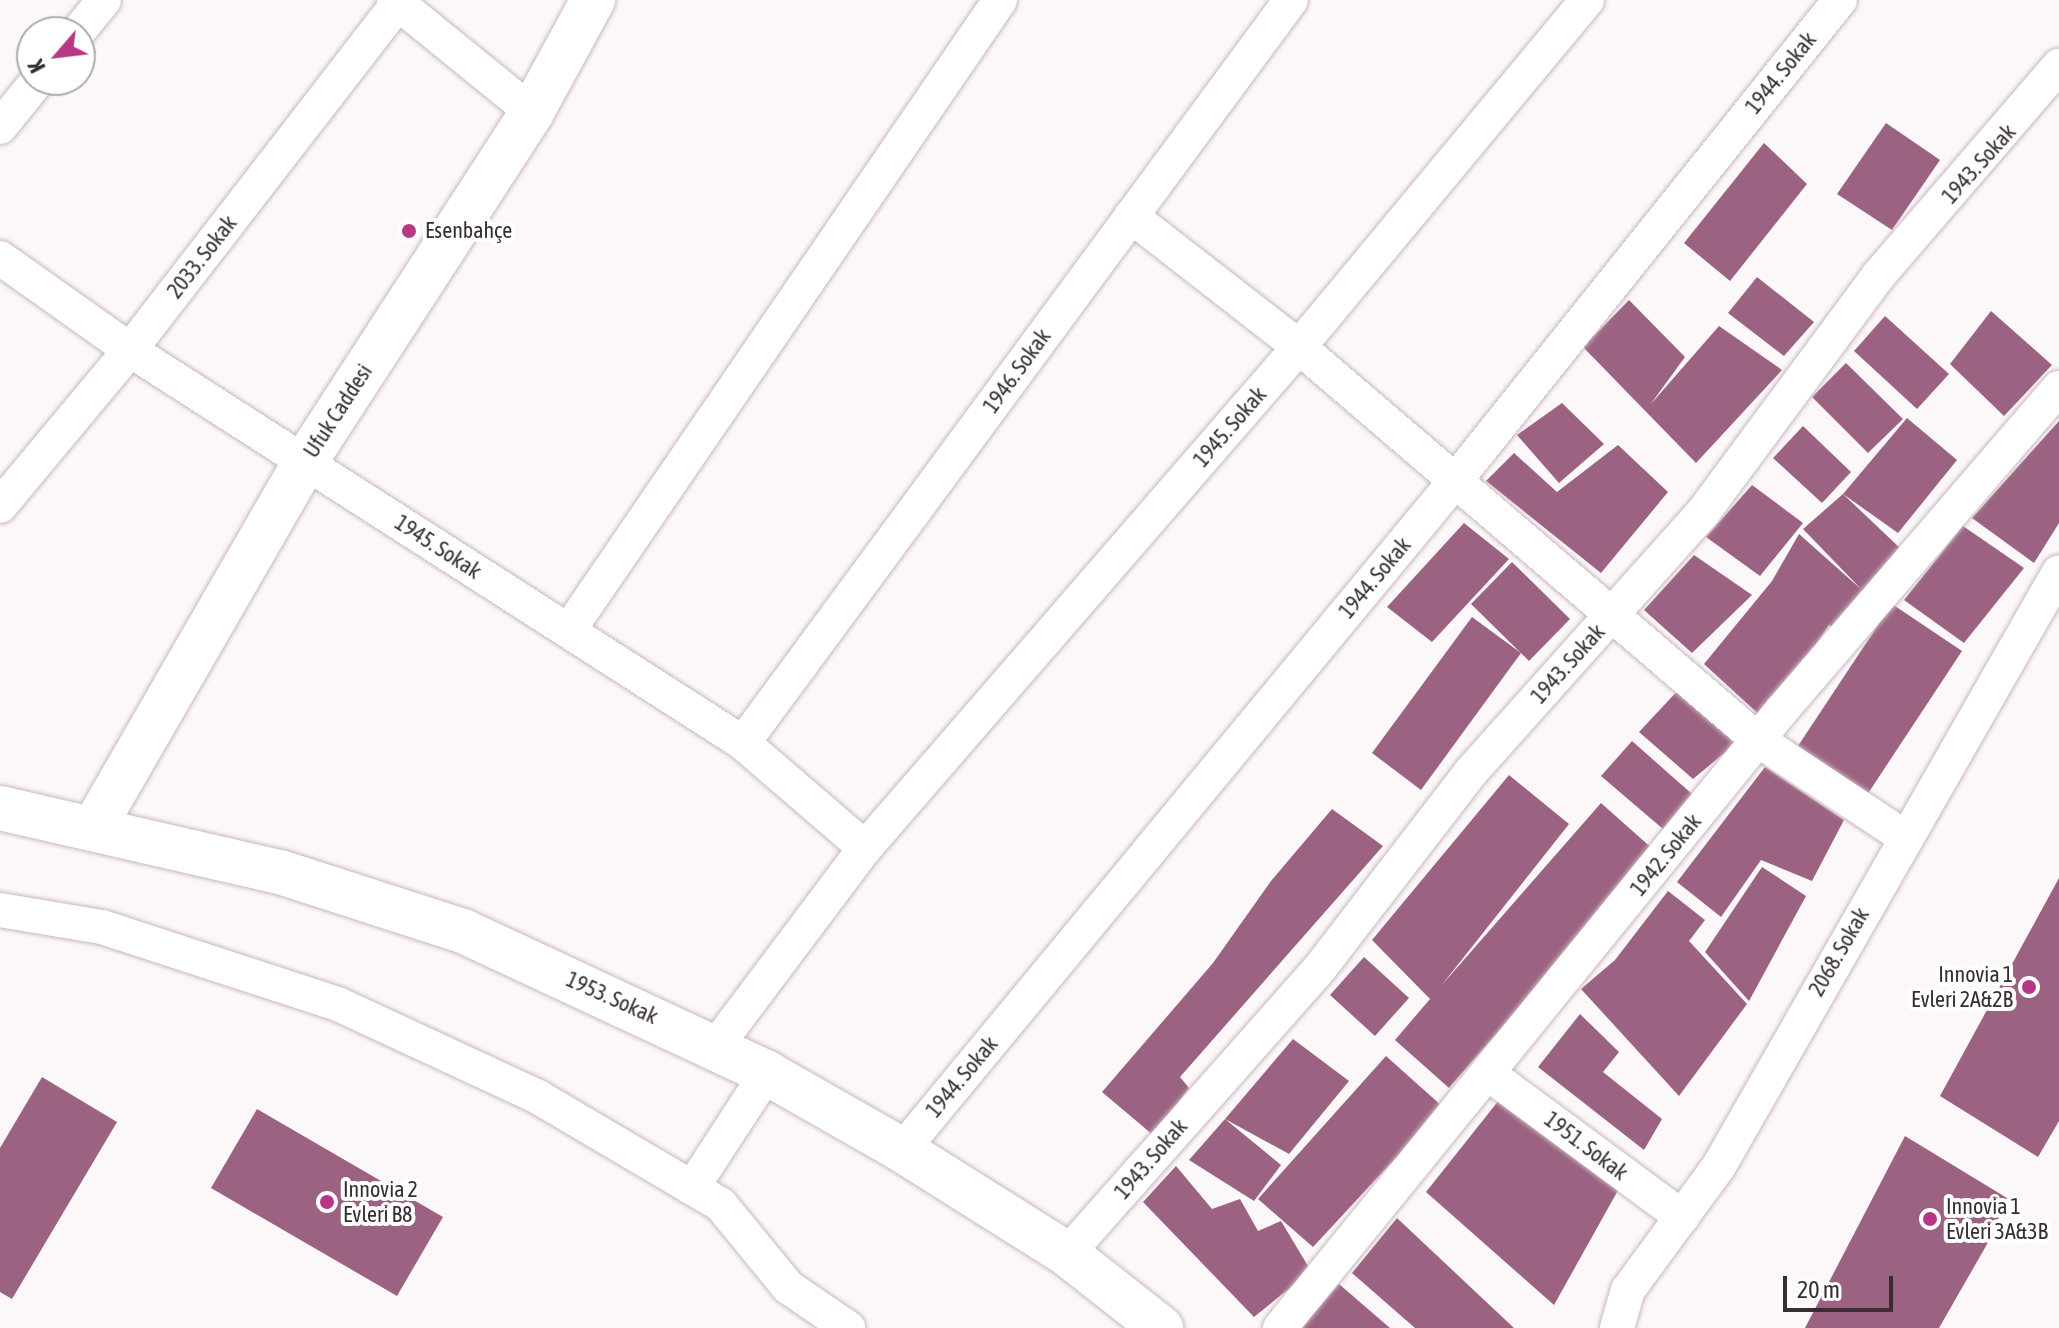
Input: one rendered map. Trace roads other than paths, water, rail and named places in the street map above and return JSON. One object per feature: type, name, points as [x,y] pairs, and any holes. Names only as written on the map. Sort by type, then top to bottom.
[{"type":"main road","name":"Ufuk Caddesi","points":[[93,829],[305,462],[532,112],[593,0]]},
{"type":"main road","name":"1953. Sokak","points":[[0,808],[280,872],[463,931],[717,1045],[767,1073],[902,1150],[1067,1254],[1161,1328]]},
{"type":"street","points":[[91,16],[104,0]]},
{"type":"street","points":[[569,630],[1000,0]]},
{"type":"street","name":"1946. Sokak","points":[[743,743],[1291,0]]},
{"type":"street","name":"1945. Sokak","points":[[717,1045],[865,848],[1299,347],[1587,0]]},
{"type":"street","name":"1944. Sokak","points":[[902,1150],[1455,481],[1840,0]]},
{"type":"street","points":[[396,2],[532,112]]},
{"type":"street","name":"2033. Sokak","points":[[0,506],[130,350],[396,2]]},
{"type":"street","name":"1943. Sokak","points":[[1067,1254],[1320,968],[1471,772],[1702,514],[1879,275],[2036,99],[2059,66]]},
{"type":"street","points":[[0,127],[25,96]]},
{"type":"street","points":[[1131,216],[1299,347],[1758,740],[1906,838]]},
{"type":"street","name":"1945. Sokak","points":[[0,258],[130,350],[743,743],[865,848]]},
{"type":"street","name":"1942. Sokak","points":[[1280,1328],[1490,1075],[1758,740],[2059,388]]},
{"type":"street","name":"2068. Sokak","points":[[1617,1328],[1628,1290],[1719,1166],[2059,572]]},
{"type":"street","points":[[0,910],[102,927],[340,1005],[538,1097],[721,1205],[788,1287],[848,1328]]},
{"type":"street","points":[[692,1188],[767,1073]]},
{"type":"street","name":"1951. Sokak","points":[[1490,1075],[1682,1217]]},
{"type":"place","name":"Esenbahçe","points":[[409,231]]},
{"type":"place","name":"Innovia 1 Evleri 2A&2B","points":[[2029,987]]},
{"type":"place","name":"Innovia 2 Evleri B8","points":[[327,1202]]},
{"type":"place","name":"Innovia 1 Evleri 3A&3B","points":[[1930,1219]]}]
